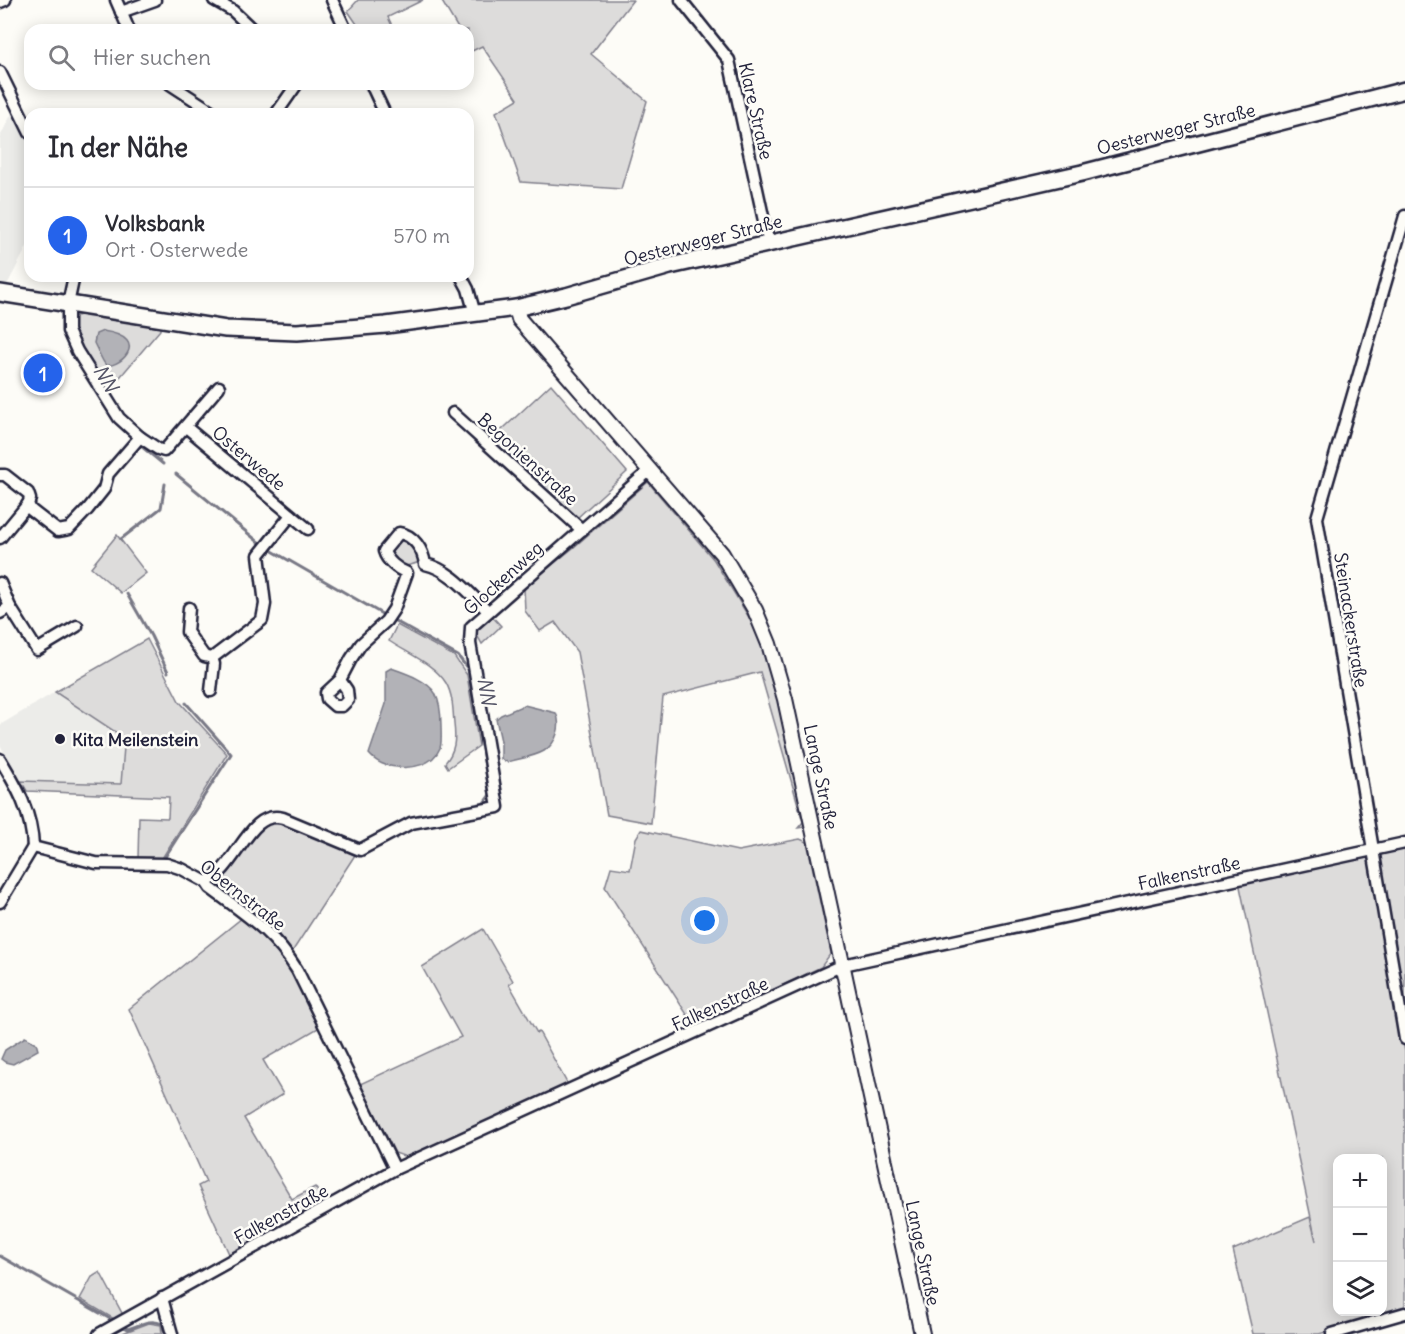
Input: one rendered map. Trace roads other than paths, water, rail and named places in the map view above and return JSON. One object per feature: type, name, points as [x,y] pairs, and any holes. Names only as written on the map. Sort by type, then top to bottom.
[{"type":"main road","name":"Oesterweger Straße","points":[[0,293],[226,329],[262,332],[297,332],[475,314],[516,308],[670,266],[1082,173],[1405,90]]},
{"type":"street","points":[[0,2],[5,0]]},
{"type":"street","points":[[116,0],[126,24]]},
{"type":"street","points":[[121,12],[155,0]]},
{"type":"street","points":[[214,0],[233,11],[247,24]]},
{"type":"street","points":[[332,0],[342,24]]},
{"type":"street","name":"Klare Straße","points":[[681,0],[729,60],[769,244]]},
{"type":"street","points":[[0,72],[24,122]]},
{"type":"street","points":[[179,90],[207,108]]},
{"type":"street","points":[[280,108],[293,90]]},
{"type":"street","points":[[375,90],[382,108]]},
{"type":"street","name":"Steinackerstraße","points":[[1405,216],[1317,518],[1405,1038]]},
{"type":"street","name":"Osterwede","points":[[73,282],[68,304],[68,331],[77,351],[119,418],[140,437],[164,451],[219,387]]},
{"type":"street","points":[[464,282],[475,314]]},
{"type":"street","name":"Lange Straße","points":[[516,308],[519,319],[722,554],[755,610],[769,644],[785,699],[922,1334]]},
{"type":"street","name":"Begonienstraße","points":[[453,413],[582,530]]},
{"type":"street","name":"Osterwede","points":[[186,427],[308,529]]},
{"type":"street","points":[[28,504],[31,510],[58,531],[69,529],[104,489],[108,474],[140,437]]},
{"type":"street","name":"Glockenweg","points":[[206,882],[214,878],[225,867],[257,824],[268,816],[283,818],[360,850],[411,823],[498,807],[470,643],[471,627],[649,471]]},
{"type":"street","points":[[0,475],[4,475],[28,493],[30,499],[0,538]]},
{"type":"street","name":"Osterwede","points":[[212,658],[262,620],[265,604],[259,555],[291,514]]},
{"type":"street","points":[[407,573],[386,557],[384,550],[399,533],[406,534],[418,545],[425,564]]},
{"type":"street","points":[[340,680],[361,644],[386,621],[394,609],[407,573],[425,564],[436,566],[445,572],[488,611]]},
{"type":"street","points":[[0,583],[5,610],[37,650],[77,626]]},
{"type":"street","points":[[189,608],[187,632],[204,656],[212,658],[214,664],[211,691]]},
{"type":"street","points":[[0,759],[22,796],[30,824],[33,847],[0,902]]},
{"type":"street","name":"Falkenstraße","points":[[99,1334],[395,1169],[843,966],[1405,843]]},
{"type":"street","name":"Obernstraße","points":[[33,847],[96,862],[167,864],[182,869],[206,882],[210,888],[264,928],[284,949],[314,1002],[395,1169]]},
{"type":"street","points":[[162,1299],[172,1334]]},
{"type":"street","points":[[1332,1334],[1405,1312]]},
{"type":"waterway","name":"NN","points":[[103,403],[115,422],[130,436]]},
{"type":"waterway","name":"NN","points":[[141,446],[163,464]]},
{"type":"waterway","name":"NN","points":[[176,474],[261,544]]},
{"type":"waterway","points":[[121,539],[161,508],[165,484]]},
{"type":"waterway","name":"NN","points":[[269,549],[382,614]]},
{"type":"waterway","points":[[127,594],[168,672]]},
{"type":"waterway","name":"NN","points":[[395,621],[458,656],[468,669],[490,795],[484,803]]},
{"type":"waterway","points":[[163,860],[231,754],[186,703]]},
{"type":"waterway","points":[[0,1256],[112,1320]]},
{"type":"waterway","points":[[122,1326],[128,1329],[145,1323],[158,1322],[162,1324],[165,1334]]},
{"type":"place","name":"Volksbank","points":[[43,373]]},
{"type":"place","name":"Kita Meilenstein","points":[[60,739]]}]
